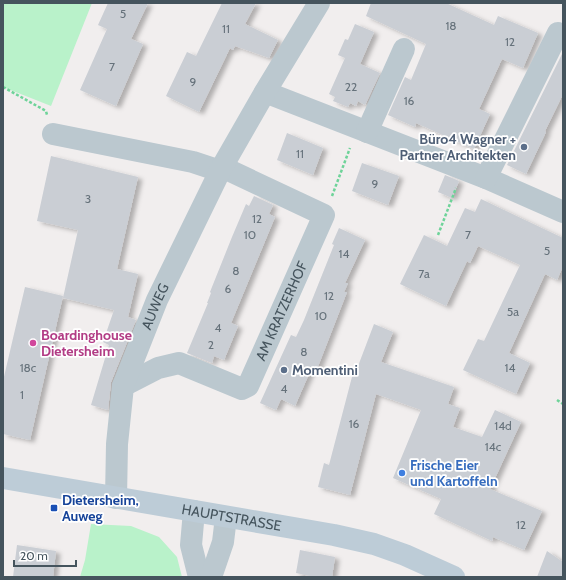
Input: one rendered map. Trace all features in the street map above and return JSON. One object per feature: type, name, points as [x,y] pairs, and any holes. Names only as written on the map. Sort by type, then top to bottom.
[{"type":"main road","name":"HAUPTSTRASSE","points":[[3,478],[334,535],[374,544],[405,555],[454,577]]},
{"type":"street","name":"AUWEG","points":[[116,498],[117,444],[123,386],[157,300],[221,169],[265,92],[319,3]]},
{"type":"street","points":[[486,178],[558,33]]},
{"type":"street","points":[[362,129],[404,49]]},
{"type":"street","points":[[265,92],[464,169],[563,212]]},
{"type":"street","points":[[53,134],[221,169],[324,215]]},
{"type":"street","name":"AM KRATZERHOF","points":[[123,386],[158,368],[179,363],[242,390],[248,386],[324,215]]},
{"type":"street","points":[[194,511],[192,545],[199,577]]},
{"type":"street","points":[[211,577],[223,542],[226,517]]},
{"type":"path","points":[[3,87],[46,111],[53,134]]},
{"type":"path","points":[[324,215],[362,129]]},
{"type":"path","points":[[438,235],[464,169]]},
{"type":"path","points":[[557,400],[563,404]]},
{"type":"green space","points":[[3,3],[92,3],[51,106],[3,87]]},
{"type":"green space","points":[[91,524],[131,526],[159,537],[177,557],[182,577],[80,577],[85,560]]},
{"type":"building","points":[[108,3],[148,3],[131,39],[143,44],[116,106],[80,90],[107,29],[98,25]]},
{"type":"building","points":[[222,3],[256,3],[245,24],[278,40],[269,58],[235,46],[233,50],[230,48],[199,112],[166,96],[187,52],[196,56]]},
{"type":"building","points":[[371,3],[446,3],[494,25],[498,16],[538,33],[523,68],[502,59],[479,109],[490,114],[474,149],[416,123],[415,127],[388,115],[405,77],[411,80],[426,44],[366,16]]},
{"type":"building","points":[[355,24],[374,32],[360,64],[380,73],[365,105],[358,101],[356,106],[350,103],[348,107],[333,101],[335,97],[329,94],[345,58],[338,55],[345,39],[348,40]]},
{"type":"building","points":[[563,52],[563,94],[526,174],[507,165]]},
{"type":"building","points":[[287,133],[323,148],[313,175],[277,160]]},
{"type":"building","points":[[51,156],[138,177],[117,269],[138,274],[128,317],[136,320],[111,382],[108,410],[91,405],[109,345],[103,342],[114,310],[63,298],[78,230],[37,221]]},
{"type":"building","points":[[362,163],[399,176],[388,205],[352,191]]},
{"type":"building","points":[[445,175],[459,181],[452,198],[438,192]]},
{"type":"building","points":[[254,196],[273,205],[269,214],[275,217],[231,323],[238,326],[224,360],[214,356],[212,363],[187,353],[246,204],[249,206]]},
{"type":"building","points":[[481,199],[563,238],[563,266],[557,280],[545,274],[509,353],[530,363],[516,394],[463,370],[478,339],[484,341],[520,265],[478,246],[470,263],[467,261],[446,306],[400,284],[424,235],[447,246],[465,208],[475,212]]},
{"type":"building","points":[[339,228],[365,240],[345,283],[348,283],[344,292],[347,292],[317,369],[312,367],[295,406],[281,399],[276,410],[260,403],[291,335],[296,337],[304,320],[334,245],[332,244]]},
{"type":"building","points":[[25,287],[63,296],[30,440],[3,434],[3,381]]},
{"type":"building","points":[[374,324],[393,332],[381,362],[454,387],[448,404],[460,408],[453,427],[482,437],[495,410],[521,422],[490,489],[542,511],[524,550],[493,537],[492,541],[434,514],[441,499],[393,478],[421,410],[376,394],[350,495],[318,487],[324,463],[329,465],[353,373],[355,374]]},
{"type":"building","points":[[17,545],[56,551],[53,577],[13,577]]},
{"type":"building","points":[[300,550],[335,557],[332,577],[315,577],[296,573]]},
{"type":"building","points":[[547,551],[563,562],[563,577],[537,577]]},
{"type":"place","name":"Büro4 Wagner + Partner Architekten","points":[[524,147]]},
{"type":"place","name":"Boardinghouse Dietersheim","points":[[33,343]]},
{"type":"place","name":"Momentini","points":[[284,370]]},
{"type":"place","name":"Frische Eier und Kartoffeln","points":[[402,473]]},
{"type":"place","name":"Dietersheim, Auweg","points":[[54,508]]}]
